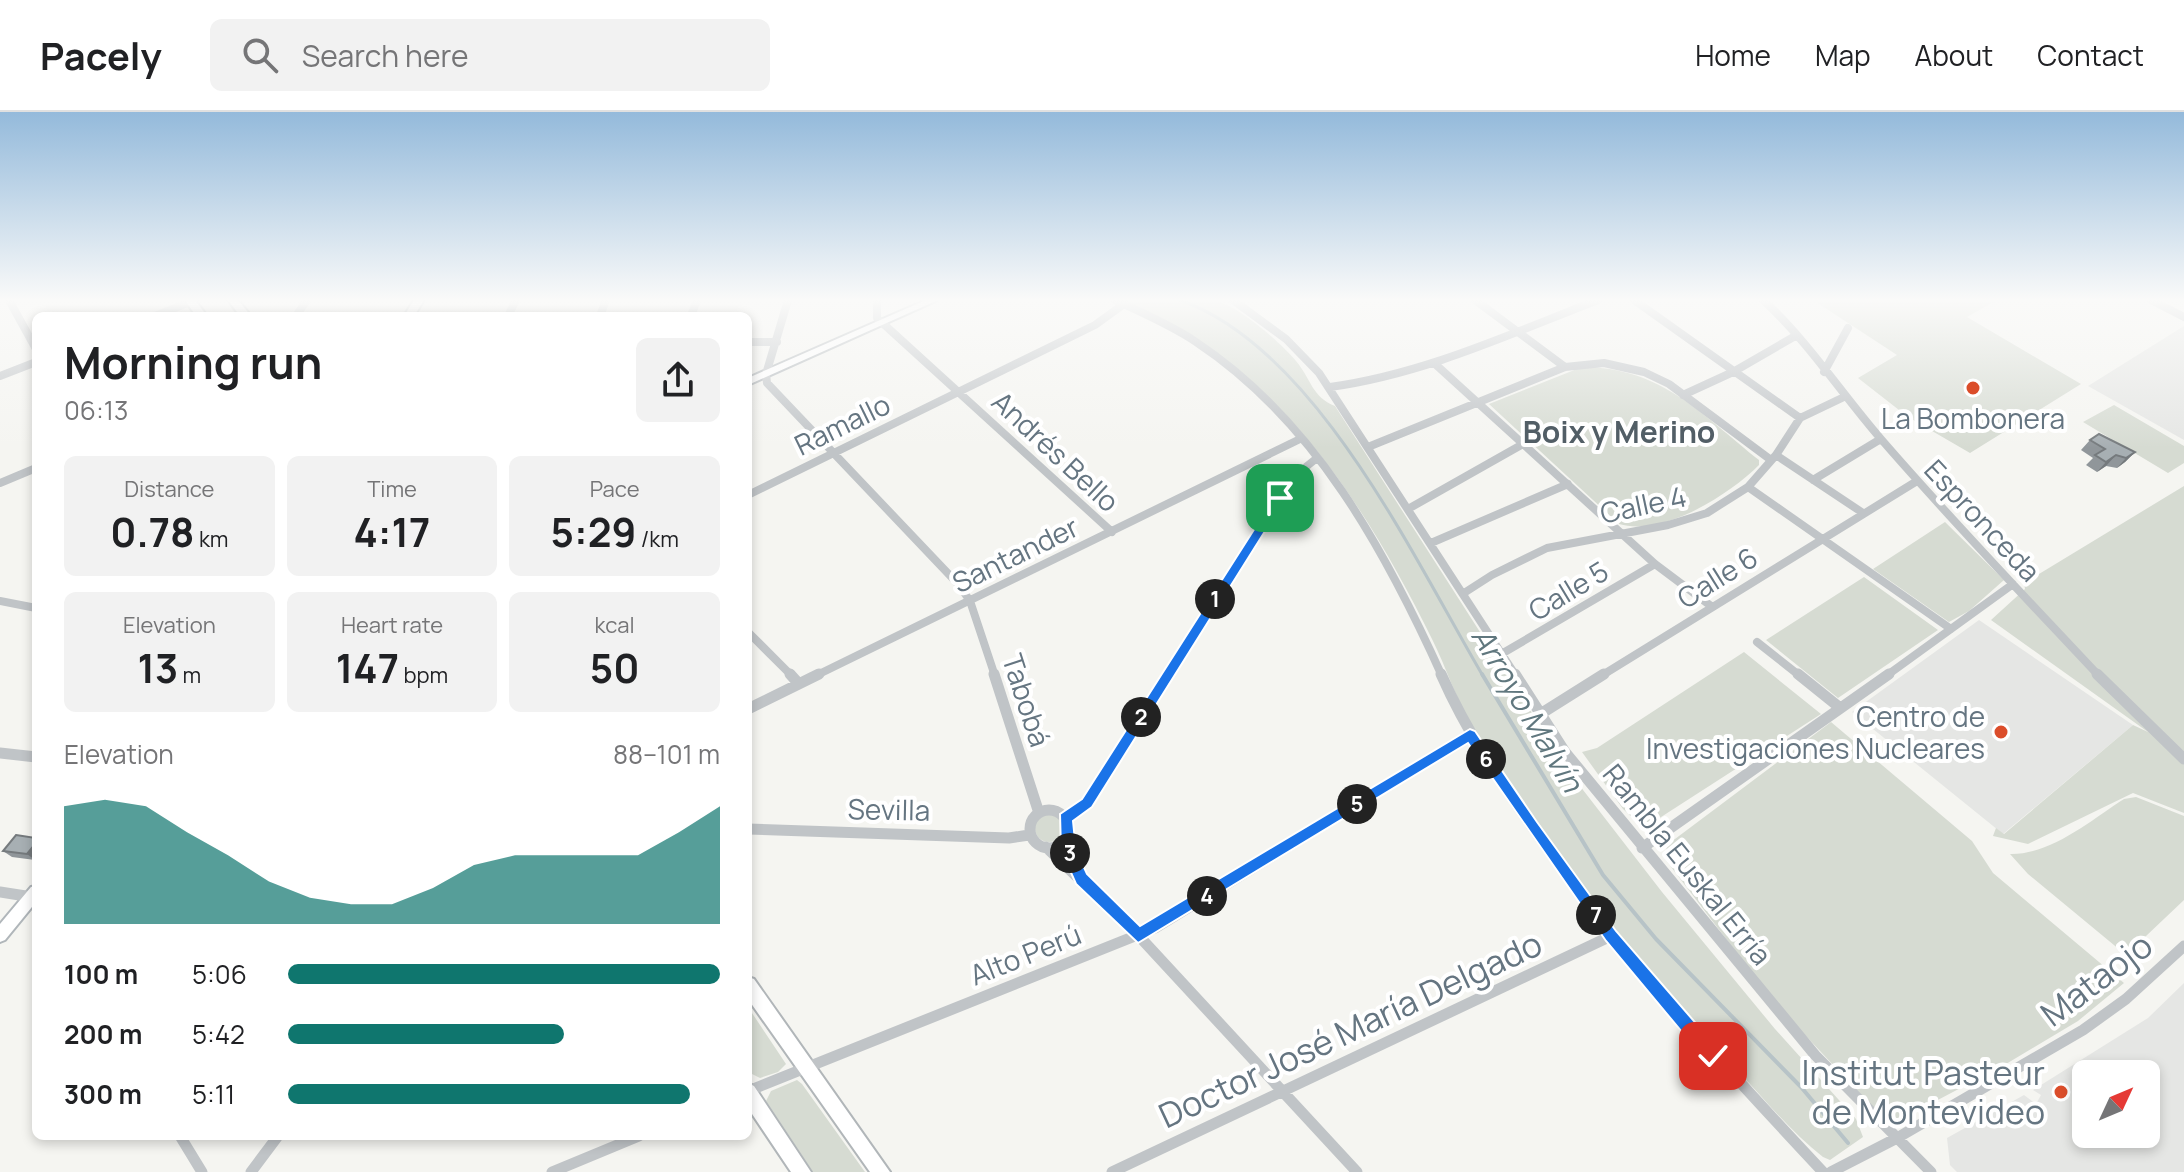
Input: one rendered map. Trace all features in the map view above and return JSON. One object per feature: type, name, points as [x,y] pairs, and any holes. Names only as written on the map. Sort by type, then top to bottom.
[{"type":"main road","points":[[752,991],[881,1172]]},
{"type":"main road","points":[[752,1097],[802,1172]]},
{"type":"street","points":[[774,349],[766,374],[767,383],[959,585],[970,601]]},
{"type":"street","points":[[752,380],[821,349]]},
{"type":"street","name":"Andrés Bello","points":[[912,349],[1112,532]]},
{"type":"street","name":"Ramallo","points":[[752,493],[1045,349]]},
{"type":"street","points":[[1206,349],[1271,406],[1317,458],[1352,505],[1406,598],[1470,735],[1611,936],[1713,1056],[1823,1172]]},
{"type":"street","name":"Rambla Euskal Erría","points":[[1296,349],[1330,387],[1565,752],[1815,1055],[1931,1172]]},
{"type":"street","points":[[1330,387],[1360,384],[1434,363],[1467,349]]},
{"type":"street","points":[[1541,349],[1565,367]]},
{"type":"street","points":[[1702,349],[1800,418],[1844,397]]},
{"type":"street","points":[[1683,395],[1772,349]]},
{"type":"street","name":"Espronceda","points":[[1808,349],[1879,440],[2128,708],[2184,759]]},
{"type":"street","points":[[1824,372],[1836,349]]},
{"type":"street","points":[[1434,363],[1655,564],[1711,606]]},
{"type":"street","points":[[1368,447],[1565,367],[1604,363],[1644,372],[1683,395],[1773,458],[1863,513]]},
{"type":"street","points":[[0,376],[32,364]]},
{"type":"street","name":"Calle 4","points":[[1464,593],[1532,554],[1588,538],[1668,525],[1696,517],[1748,487],[1773,458],[1800,418]]},
{"type":"street","name":"Santander","points":[[752,707],[1300,439]]},
{"type":"street","points":[[1813,480],[1879,440]]},
{"type":"street","points":[[1408,509],[1523,444]]},
{"type":"street","points":[[1065,818],[1087,803],[1280,498],[1302,470],[1317,458]]},
{"type":"street","points":[[0,483],[32,470]]},
{"type":"street","name":"Calle 6","points":[[1542,713],[1917,481]]},
{"type":"street","points":[[1431,543],[1568,484]]},
{"type":"street","points":[[1748,487],[1951,629]]},
{"type":"street","name":"Calle 5","points":[[1503,653],[1655,564]]},
{"type":"street","points":[[1642,848],[2013,584]]},
{"type":"street","points":[[0,601],[32,607]]},
{"type":"street","name":"Tabobá","points":[[970,601],[1039,813]]},
{"type":"street","points":[[752,636],[799,684]]},
{"type":"street","points":[[1757,642],[1839,707]]},
{"type":"street","name":"Alto Perú","points":[[752,1089],[1138,935],[1470,735]]},
{"type":"street","points":[[0,753],[32,757]]},
{"type":"street","points":[[1081,879],[1069,850],[1065,818],[1056,812],[1039,813],[1029,825],[1029,835],[1035,843],[1046,847],[1138,935],[1357,1172]]},
{"type":"street","name":"Sevilla","points":[[752,829],[1009,838],[1029,835]]},
{"type":"street","points":[[1046,847],[1059,845],[1068,836]]},
{"type":"street","points":[[0,892],[32,897]]},
{"type":"street","points":[[0,935],[32,900]]},
{"type":"street","name":"Doctor José María Delgado","points":[[1112,1172],[1611,936]]},
{"type":"street","name":"Mataojo","points":[[1831,1172],[1897,1138],[2083,1030],[2126,999],[2184,946]]},
{"type":"street","points":[[182,1140],[202,1172]]},
{"type":"street","points":[[251,1172],[275,1140]]},
{"type":"street","points":[[552,1172],[629,1140]]},
{"type":"shaded area","points":[[1211,349],[1285,349],[1321,398],[1335,406],[1573,777],[1662,892],[1775,1029],[1856,1119],[1863,1137],[1830,1160],[1823,1157],[1790,1127],[1630,949],[1532,818],[1466,716],[1410,596],[1387,554],[1335,474],[1273,402]]},
{"type":"shaded area","name":"La Bombonera","points":[[1889,349],[2022,349],[2081,384],[1970,453],[1908,417],[1858,378],[1897,355]]},
{"type":"shaded area","points":[[2146,349],[2184,349],[2184,440],[2088,386]]},
{"type":"shaded area","points":[[1582,367],[1610,369],[1657,384],[1698,410],[1759,460],[1759,465],[1731,489],[1694,511],[1655,524],[1619,524],[1489,404]]},
{"type":"shaded area","points":[[2114,405],[2184,446],[2184,463],[2168,473],[2083,422]]},
{"type":"shaded area","points":[[2184,486],[2184,813],[2133,793],[2028,844],[1993,836],[1996,828],[2004,834],[2133,725],[2148,732],[1991,620],[2025,589],[2024,583]]},
{"type":"shaded area","points":[[1945,522],[2004,580],[1969,611],[1949,622],[1873,569]]},
{"type":"shaded area","points":[[1864,577],[1938,630],[1838,698],[1766,640]]},
{"type":"shaded area","name":"Centro de Investigaciones Nucleares","points":[[1979,620],[2133,725],[2003,834],[1852,712]]},
{"type":"shaded area","points":[[1744,652],[1821,714],[1644,828],[1623,809],[1582,752],[1597,748]]},
{"type":"shaded area","points":[[1831,722],[1972,841],[1993,873],[2124,983],[2078,1021],[2006,1064],[1898,1121],[1881,1116],[1775,1003],[1665,859],[1667,845]]},
{"type":"shaded area","points":[[2136,797],[2184,816],[2184,900],[2126,955],[2028,874],[2010,854],[2025,853],[2055,843],[2124,799]]},
{"type":"shaded area","points":[[1049,814],[1059,818],[1063,828],[1059,838],[1049,842],[1039,838],[1035,828],[1039,818]]},
{"type":"shaded area","name":"Institut Pasteur de Montevideo","points":[[2184,983],[2184,1172],[1957,1172],[1950,1165],[1947,1138],[2024,1095],[2036,1104],[2041,1095],[2033,1090],[2072,1066],[2072,1148],[2160,1148],[2160,1060],[2081,1060],[2148,1018]]},
{"type":"shaded area","points":[[752,1013],[786,1064],[778,1072],[760,1078],[752,1074]]},
{"type":"shaded area","points":[[797,1080],[865,1172],[813,1172],[766,1101],[771,1091]]},
{"type":"building","points":[[2099,434],[2135,452],[2126,458],[2116,455],[2106,462],[2095,455],[2105,449],[2090,440]]},
{"type":"building","points":[[16,835],[32,837],[32,848],[27,854],[3,851]]},
{"type":"waterway","name":"Arroyo Malvín","points":[[1259,349],[1275,362],[1317,409],[1356,461],[1392,517],[1483,676]]},
{"type":"waterway","name":"Arroyo Malvín","points":[[1482,674],[1603,875],[1656,939],[1801,1087],[1848,1143]]},
{"type":"place","name":"La Bombonera","points":[[1973,388]]},
{"type":"place","name":"Centro de Investigaciones Nucleares","points":[[2001,732]]},
{"type":"place","name":"Institut Pasteur de Montevideo","points":[[2061,1092]]},
{"type":"district","name":"Boix y Merino","points":[[1619,431]]},
{"type":"route","points":[[1280,498],[1087,803],[1065,818],[1069,830],[1069,850],[1081,879],[1138,935],[1155,928],[1470,735],[1611,936],[1713,1056]]}]
